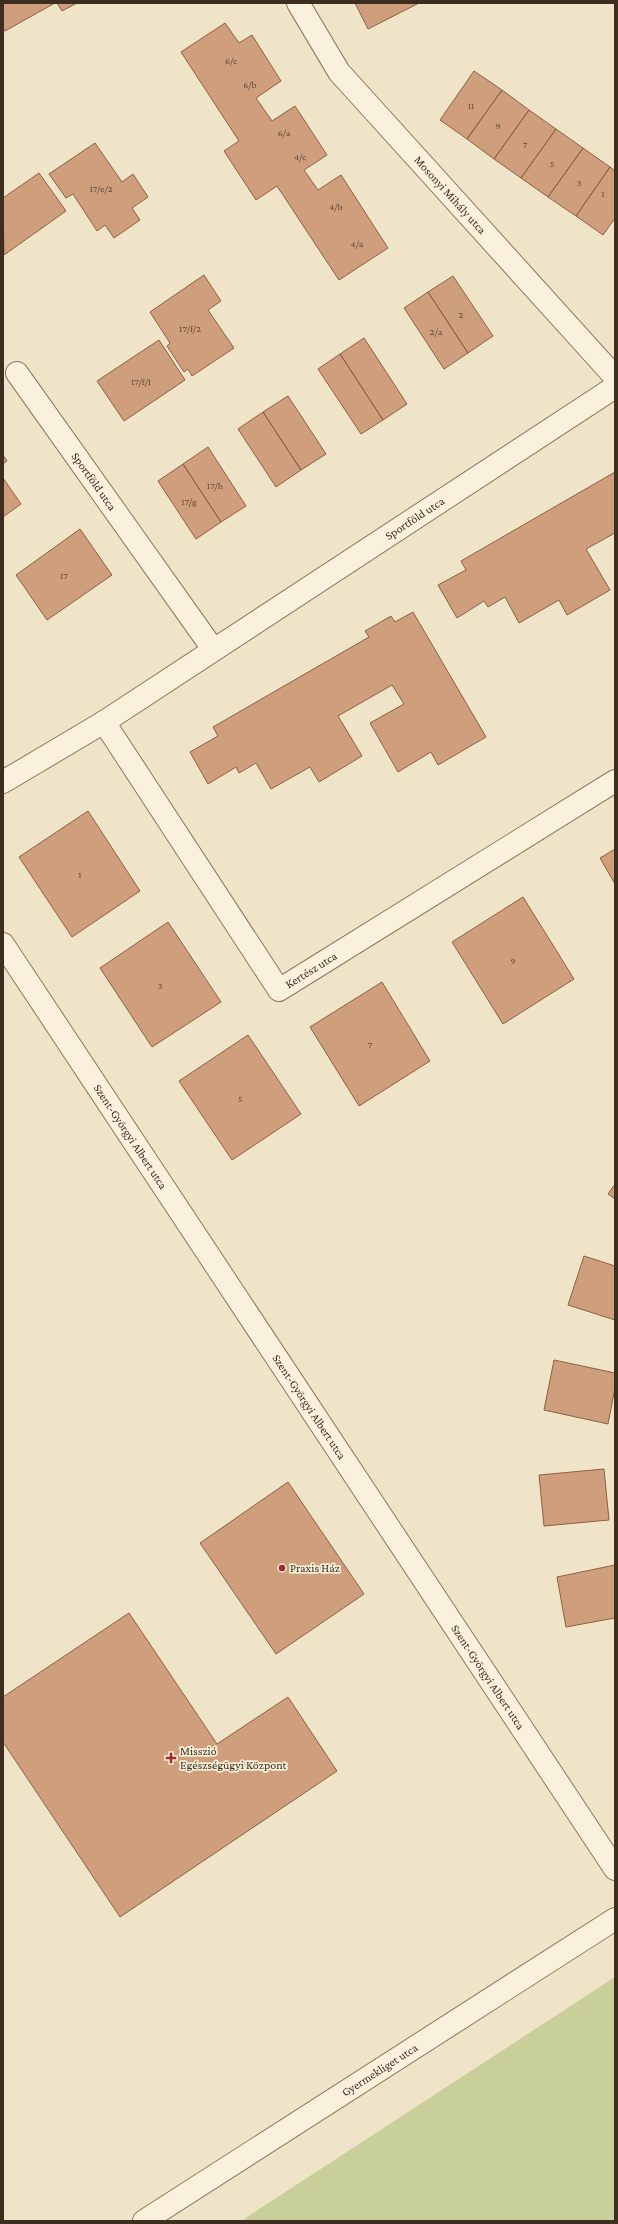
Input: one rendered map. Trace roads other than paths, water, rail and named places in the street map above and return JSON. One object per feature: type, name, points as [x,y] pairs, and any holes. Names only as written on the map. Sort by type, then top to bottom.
[{"type":"street","name":"Mosonyi Mihály utca","points":[[298,3],[340,72],[615,378]]},
{"type":"street","name":"Sportföld utca","points":[[17,373],[214,649]]},
{"type":"street","name":"Sportföld utca","points":[[3,782],[104,722],[615,387]]},
{"type":"street","name":"Kertész utca","points":[[104,722],[279,990],[615,781]]},
{"type":"street","name":"Szent-Györgyi Albert utca","points":[[3,944],[615,1869]]},
{"type":"street","name":"Gyermekliget utca","points":[[144,2221],[615,1919]]},
{"type":"place","name":"Praxis Ház","points":[[282,1568]]},
{"type":"place","name":"Misszió Egészségügyi Központ","points":[[171,1758]]}]
